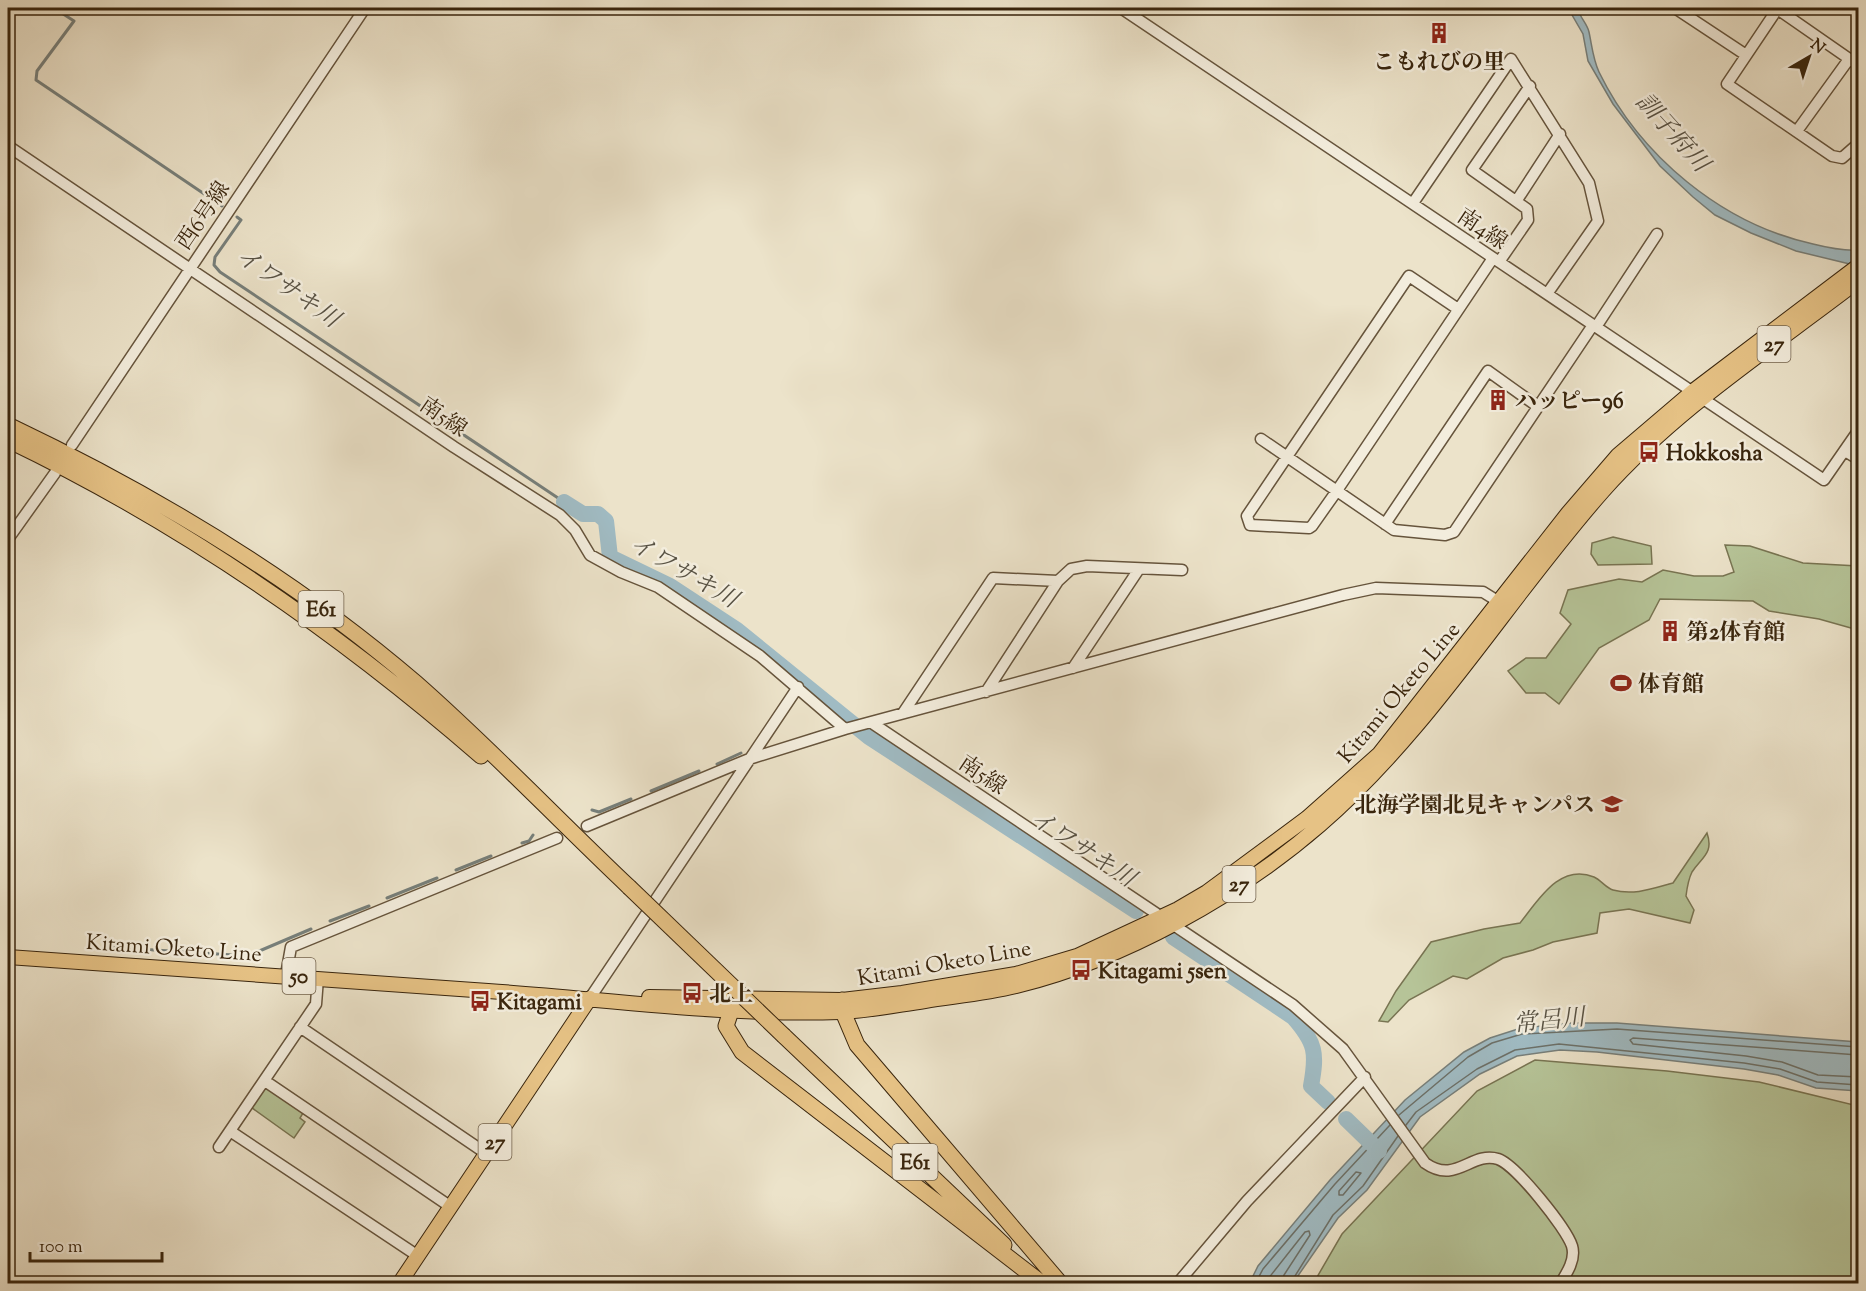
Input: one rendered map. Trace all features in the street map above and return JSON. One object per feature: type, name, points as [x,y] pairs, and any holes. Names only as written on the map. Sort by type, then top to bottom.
[{"type":"highway","name":"E61","points":[[8,425],[82,460],[162,506],[291,586],[416,683],[494,754],[592,852],[1009,1249],[1051,1284]]},
{"type":"highway","name":"E61","points":[[8,440],[78,474],[154,516],[285,601],[406,694],[592,852]]},
{"type":"highway","points":[[733,1005],[726,1026],[742,1052],[1043,1284]]},
{"type":"highway","points":[[843,1006],[857,1045],[1061,1284]]},
{"type":"main road","name":"Kitami Oketo Line","points":[[8,957],[286,975],[590,998],[609,1002],[843,1006],[902,993],[1016,974],[1077,956],[1168,920],[1264,852],[1344,788],[1379,754],[1504,605],[1627,465],[1698,395],[1858,266]]},
{"type":"main road","name":"Kitami Oketo Line","points":[[1698,395],[1858,282]]},
{"type":"main road","name":"27","points":[[399,1284],[590,998]]},
{"type":"street","name":"西6号線","points":[[72,445],[365,8]]},
{"type":"street","name":"南4線","points":[[1122,8],[1824,480],[1845,451]]},
{"type":"street","points":[[1675,8],[1746,55]]},
{"type":"street","points":[[1797,131],[1854,62],[1777,8],[1727,84],[1832,156],[1842,158],[1858,144]]},
{"type":"street","points":[[1413,203],[1511,58],[1589,183],[1598,221],[1547,294]]},
{"type":"street","points":[[1458,309],[1408,276],[1247,516],[1250,525],[1309,528],[1336,492],[1458,309],[1528,220],[1527,209],[1517,200],[1472,170],[1530,86]]},
{"type":"street","points":[[1517,200],[1560,134]]},
{"type":"street","name":"南5線","points":[[8,146],[454,447],[560,515],[575,530],[590,555],[658,587],[760,656],[852,728]]},
{"type":"street","points":[[1261,439],[1394,530],[1445,535],[1454,532],[1537,406],[1658,234]]},
{"type":"street","points":[[1385,524],[1488,371],[1537,406]]},
{"type":"street","points":[[1858,431],[1845,451],[1858,459]]},
{"type":"street","points":[[8,539],[54,472]]},
{"type":"street","points":[[986,692],[1058,581],[1071,569],[1087,566],[1182,570]]},
{"type":"street","points":[[1073,668],[1139,569]]},
{"type":"street","points":[[903,713],[993,578],[1058,581]]},
{"type":"street","points":[[587,826],[749,759],[903,713],[1376,588],[1483,592],[1504,605]]},
{"type":"street","points":[[590,998],[798,687]]},
{"type":"street","name":"南5線","points":[[872,723],[1293,1005],[1343,1049],[1425,1163],[1436,1170],[1448,1172],[1485,1158],[1499,1160],[1513,1168],[1561,1226],[1573,1247],[1569,1269],[1560,1284]]},
{"type":"street","points":[[286,975],[291,947],[557,838]]},
{"type":"street","points":[[219,1147],[316,1004],[318,978]]},
{"type":"street","points":[[300,1027],[487,1154]]},
{"type":"street","points":[[265,1081],[451,1207]]},
{"type":"street","points":[[1177,1284],[1246,1201],[1367,1081]]},
{"type":"street","points":[[230,1131],[418,1256]]},
{"type":"green space","points":[[1613,537],[1651,546],[1652,564],[1598,565],[1591,554],[1592,543]]},
{"type":"green space","points":[[1725,545],[1750,546],[1803,563],[1858,566],[1858,630],[1819,619],[1769,611],[1753,601],[1660,599],[1649,620],[1599,648],[1559,704],[1545,693],[1526,693],[1508,671],[1526,658],[1546,658],[1571,624],[1560,613],[1568,590],[1619,579],[1642,582],[1663,570],[1694,576],[1723,576],[1734,572]]},
{"type":"green space","points":[[1707,833],[1708,850],[1692,872],[1687,887],[1686,896],[1694,910],[1690,923],[1629,909],[1600,913],[1597,933],[1553,942],[1503,958],[1467,979],[1453,976],[1409,1000],[1388,1022],[1379,1021],[1396,991],[1431,942],[1520,923],[1542,895],[1570,875],[1582,874],[1594,877],[1610,889],[1621,892],[1644,891],[1673,883]]},
{"type":"green space","points":[[1535,1060],[1667,1071],[1759,1082],[1858,1106],[1858,1283],[1313,1284],[1342,1234],[1477,1091]]},
{"type":"green space","points":[[265,1081],[306,1108],[300,1118],[305,1122],[294,1138],[248,1105]]},
{"type":"water","name":"訓子府川","points":[[1568,8],[1578,8],[1588,29],[1599,72],[1616,103],[1637,132],[1687,182],[1716,203],[1779,234],[1830,248],[1858,250],[1858,266],[1796,251],[1751,233],[1715,215],[1693,197],[1660,166],[1613,104],[1588,61],[1583,34]]},
{"type":"water","points":[[1572,1023],[1617,1023],[1858,1042],[1858,1091],[1816,1088],[1778,1075],[1744,1069],[1597,1052],[1560,1050],[1517,1056],[1480,1074],[1420,1117],[1367,1190],[1338,1218],[1293,1283],[1249,1284],[1258,1266],[1330,1180],[1405,1100],[1464,1052],[1490,1038],[1521,1028]]},
{"type":"waterway","name":"イワサキ川","points":[[54,8],[74,21],[37,71],[36,80],[222,206]]},
{"type":"waterway","name":"イワサキ川","points":[[237,217],[241,220],[215,257],[214,265],[220,272],[564,502]]},
{"type":"waterway","name":"イワサキ川","points":[[564,502],[583,514],[598,514],[606,521],[610,557],[670,586],[737,630],[869,737],[1136,911]]},
{"type":"waterway","name":"イワサキ川","points":[[844,721],[848,720]]},
{"type":"waterway","points":[[717,764],[741,753]]},
{"type":"waterway","points":[[651,791],[699,771]]},
{"type":"waterway","points":[[592,810],[599,812],[631,799]]},
{"type":"waterway","points":[[522,843],[529,841],[533,835]]},
{"type":"waterway","points":[[456,870],[491,856]]},
{"type":"waterway","points":[[387,898],[437,878]]},
{"type":"waterway","points":[[330,921],[369,906]]},
{"type":"waterway","points":[[257,952],[311,929]]},
{"type":"waterway","name":"イワサキ川","points":[[1173,937],[1293,1017],[1306,1034],[1313,1049],[1314,1065],[1311,1086],[1328,1102]]},
{"type":"waterway","points":[[107,947],[233,955]]},
{"type":"waterway","name":"イワサキ川","points":[[1346,1119],[1379,1151]]},
{"type":"place","name":"こもれびの里","points":[[1439,33]]},
{"type":"place","name":"ハッピー96","points":[[1498,400]]},
{"type":"place","name":"Hokkosha","points":[[1649,452]]},
{"type":"place","name":"第2体育館","points":[[1670,631]]},
{"type":"place","name":"体育館","points":[[1621,683]]},
{"type":"place","name":"北海学園北見キャンパス","points":[[1612,804]]},
{"type":"place","name":"Kitagami 5sen","points":[[1081,970]]},
{"type":"place","name":"北上","points":[[692,993]]},
{"type":"place","name":"Kitagami","points":[[480,1001]]},
{"type":"water label","name":"常呂川","points":[[1549,1020]]}]
